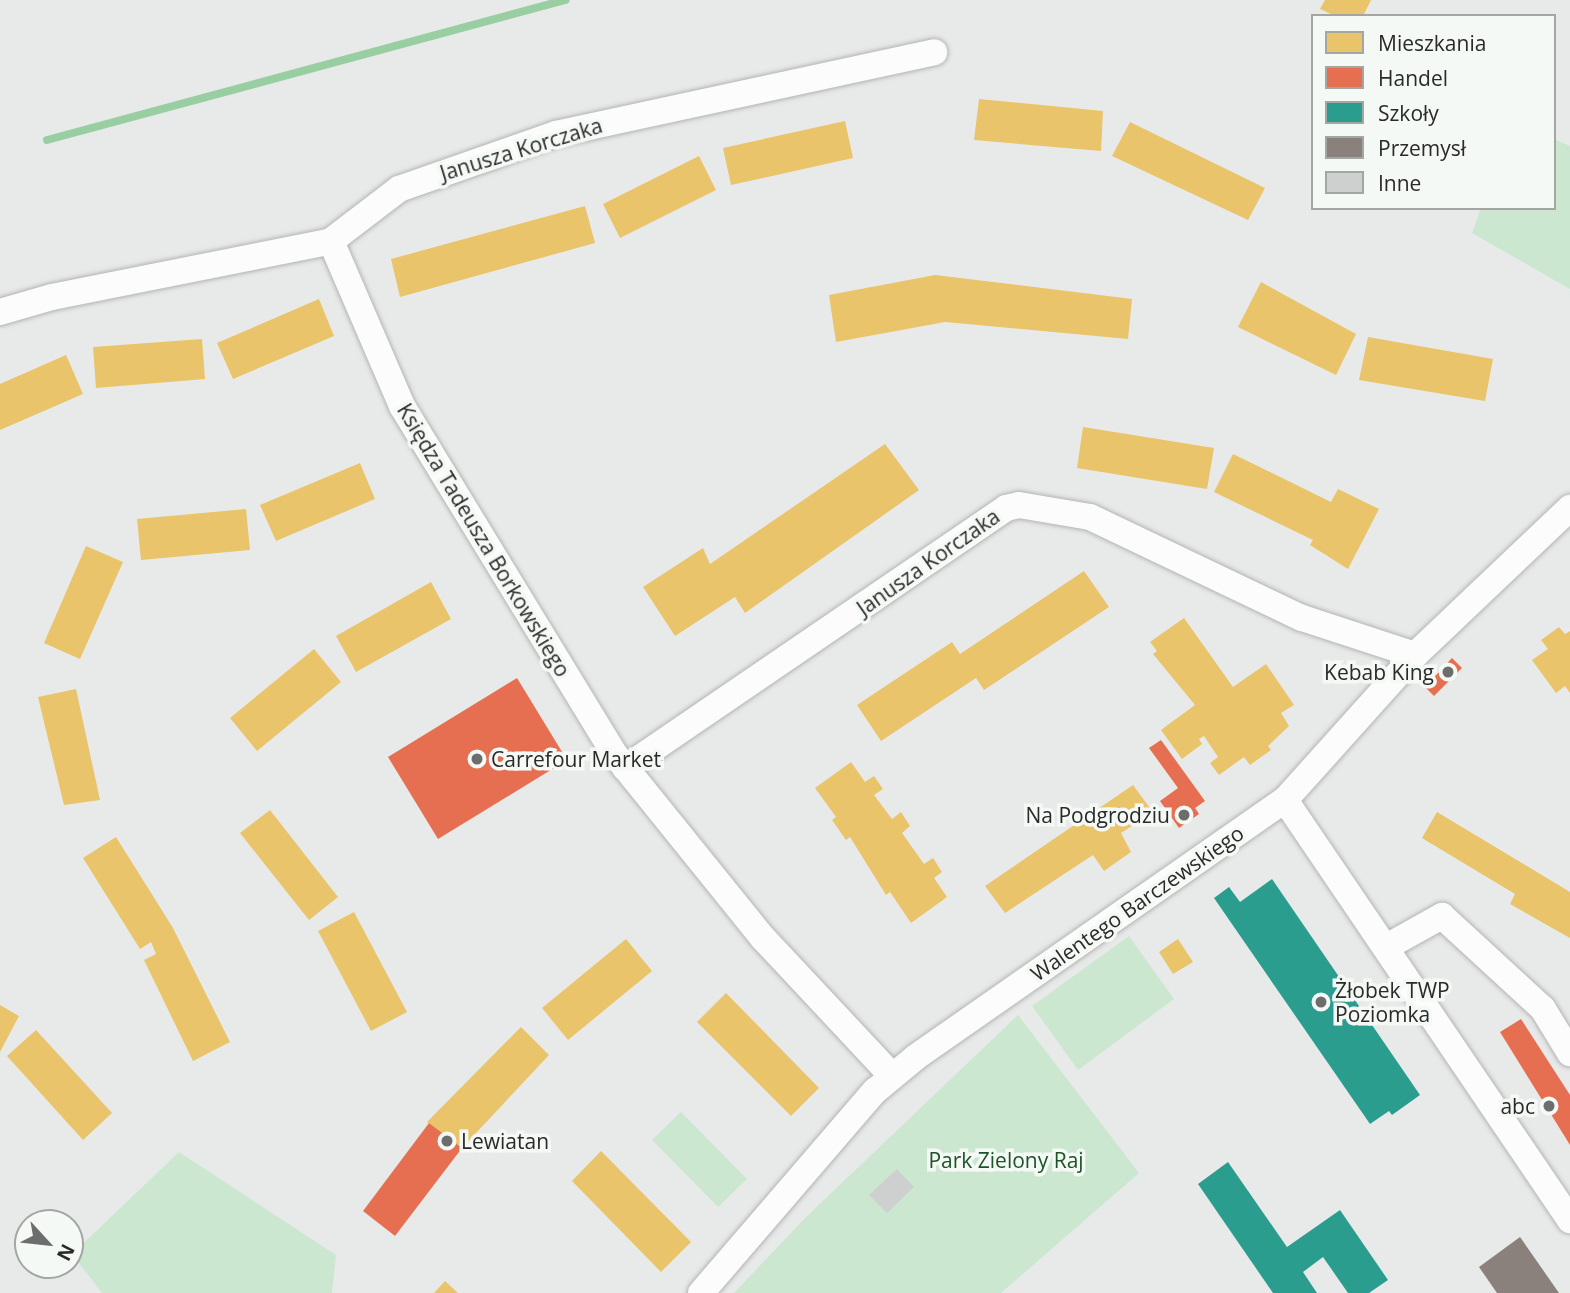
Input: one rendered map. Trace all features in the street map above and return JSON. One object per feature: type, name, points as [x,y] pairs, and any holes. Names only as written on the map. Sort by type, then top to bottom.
[{"type":"street","name":"Janusza Korczaka","points":[[331,241],[399,189],[556,134],[933,52]]},
{"type":"street","points":[[0,312],[52,297],[331,241]]},
{"type":"street","name":"Księdza Tadeusza Borkowskiego","points":[[331,241],[402,406],[526,614],[625,768],[763,938],[892,1076]]},
{"type":"street","name":"Janusza Korczaka","points":[[625,768],[1006,508],[1020,505],[1090,517],[1302,618],[1415,654]]},
{"type":"street","name":"Walentego Barczewskiego","points":[[701,1293],[892,1076],[1285,800],[1415,654],[1570,508]]},
{"type":"street","points":[[1285,800],[1388,946],[1570,1220]]},
{"type":"street","points":[[1388,946],[1442,916],[1543,1009],[1570,1053]]},
{"type":"green space","points":[[1556,140],[1570,146],[1570,289],[1472,233],[1480,210],[1556,210]]},
{"type":"green space","points":[[1129,936],[1174,999],[1078,1070],[1032,1006]]},
{"type":"green space","name":"Park Zielony Raj","points":[[1018,1015],[1139,1173],[1001,1293],[734,1293],[805,1218]]},
{"type":"green space","points":[[681,1112],[747,1179],[718,1207],[652,1140]]},
{"type":"green space","points":[[179,1152],[336,1255],[332,1293],[102,1293],[84,1270],[84,1243]]},
{"type":"building: Mieszkania","points":[[1325,0],[1371,0],[1364,14],[1331,14],[1320,9]]},
{"type":"building: Mieszkania","points":[[979,99],[1103,111],[1101,151],[974,140]]},
{"type":"building: Mieszkania","points":[[845,121],[853,158],[731,185],[723,148]]},
{"type":"building: Mieszkania","points":[[1130,122],[1265,188],[1248,220],[1112,156]]},
{"type":"building: Mieszkania","points":[[699,156],[716,190],[620,238],[603,204]]},
{"type":"building: Mieszkania","points":[[585,206],[595,243],[400,297],[391,259]]},
{"type":"building: Mieszkania","points":[[935,275],[1132,299],[1128,339],[945,322],[836,342],[829,295]]},
{"type":"building: Mieszkania","points":[[1261,282],[1356,334],[1336,375],[1238,327]]},
{"type":"building: Mieszkania","points":[[319,299],[334,336],[233,379],[217,343]]},
{"type":"building: Mieszkania","points":[[1368,337],[1493,359],[1485,401],[1359,380]]},
{"type":"building: Mieszkania","points":[[202,339],[205,379],[96,388],[93,347]]},
{"type":"building: Mieszkania","points":[[66,355],[83,394],[0,430],[0,384]]},
{"type":"building: Mieszkania","points":[[1083,427],[1214,448],[1207,489],[1077,468]]},
{"type":"building: Mieszkania","points":[[885,444],[919,490],[745,613],[735,597],[675,636],[643,587],[703,548],[710,564]]},
{"type":"building: Mieszkania","points":[[1233,454],[1331,502],[1338,489],[1379,509],[1348,569],[1310,545],[1313,540],[1214,492]]},
{"type":"building: Mieszkania","points":[[360,463],[375,499],[276,541],[260,505]]},
{"type":"building: Mieszkania","points":[[246,509],[250,550],[141,560],[137,519]]},
{"type":"building: Mieszkania","points":[[86,546],[123,562],[80,659],[44,643]]},
{"type":"building: Mieszkania","points":[[1084,571],[1109,607],[984,690],[976,678],[881,741],[857,705],[952,642],[960,654]]},
{"type":"building: Mieszkania","points":[[431,582],[451,619],[356,672],[336,636]]},
{"type":"building: Mieszkania","points":[[1184,618],[1233,687],[1266,664],[1294,705],[1281,713],[1289,726],[1268,746],[1271,750],[1250,765],[1244,757],[1219,775],[1210,763],[1218,757],[1204,736],[1199,739],[1202,744],[1182,759],[1161,730],[1195,705],[1153,654],[1157,651],[1150,642]]},
{"type":"building: Mieszkania","points":[[1559,627],[1565,634],[1570,631],[1570,693],[1565,686],[1556,693],[1532,660],[1548,649],[1541,640]]},
{"type":"building: Mieszkania","points":[[314,649],[341,682],[257,751],[230,718]]},
{"type":"building: Mieszkania","points":[[76,689],[100,800],[64,805],[38,697]]},
{"type":"building: Mieszkania","points":[[851,762],[865,782],[874,776],[883,789],[874,795],[892,819],[901,812],[910,826],[902,833],[924,864],[933,858],[942,872],[934,878],[947,897],[911,923],[890,892],[886,895],[850,837],[846,840],[832,820],[836,817],[815,788]]},
{"type":"building: Mieszkania","points":[[1133,785],[1153,812],[1121,833],[1131,852],[1104,871],[1093,855],[1005,913],[985,886]]},
{"type":"building: Mieszkania","points":[[270,810],[338,897],[309,920],[240,833]]},
{"type":"building: Mieszkania","points":[[1437,812],[1570,892],[1570,938],[1510,904],[1515,894],[1422,838]]},
{"type":"building: Mieszkania","points":[[116,837],[173,928],[230,1042],[193,1061],[144,960],[156,954],[151,942],[140,949],[83,858]]},
{"type":"building: Mieszkania","points":[[354,912],[407,1012],[371,1031],[318,931]]},
{"type":"building: Mieszkania","points":[[626,939],[652,971],[568,1040],[542,1008]]},
{"type":"building: Mieszkania","points":[[1178,939],[1193,962],[1173,974],[1159,952]]},
{"type":"building: Mieszkania","points":[[726,993],[819,1088],[791,1116],[697,1022]]},
{"type":"building: Mieszkania","points":[[0,1005],[19,1016],[0,1052]]},
{"type":"building: Mieszkania","points":[[521,1027],[549,1055],[462,1148],[427,1122]]},
{"type":"building: Mieszkania","points":[[36,1030],[112,1113],[83,1140],[7,1056]]},
{"type":"building: Mieszkania","points":[[601,1151],[691,1242],[661,1272],[572,1181]]},
{"type":"building: Mieszkania","points":[[445,1281],[458,1293],[434,1293]]},
{"type":"building: Handel","points":[[1452,658],[1462,668],[1434,696],[1425,687]]},
{"type":"building: Handel","name":"Carrefour Market","points":[[517,678],[567,760],[438,839],[388,757]]},
{"type":"building: Handel","points":[[1161,740],[1205,801],[1195,808],[1199,814],[1179,828],[1160,801],[1178,788],[1149,748]]},
{"type":"building: Handel","points":[[1521,1019],[1570,1095],[1570,1145],[1500,1032]]},
{"type":"building: Handel","points":[[429,1123],[462,1148],[395,1236],[363,1211]]},
{"type":"building: Szkoły","points":[[1272,879],[1420,1095],[1392,1115],[1389,1111],[1370,1124],[1214,898],[1229,887],[1240,902]]},
{"type":"building: Szkoły","points":[[1228,1162],[1287,1247],[1340,1210],[1388,1280],[1369,1293],[1348,1293],[1323,1257],[1303,1272],[1317,1293],[1273,1293],[1198,1184]]},
{"type":"building: Przemysł","points":[[1520,1237],[1559,1293],[1497,1293],[1479,1267]]},
{"type":"building: Inne","points":[[897,1169],[914,1187],[887,1213],[869,1195]]},
{"type":"waterway","points":[[47,140],[565,0]]},
{"type":"place","name":"Kebab King","points":[[1448,672]]},
{"type":"place","name":"Carrefour Market","points":[[477,759]]},
{"type":"place","name":"Na Podgrodziu","points":[[1184,815]]},
{"type":"place","name":"Żłobek TWP Poziomka","points":[[1321,1002]]},
{"type":"place","name":"abc","points":[[1549,1106]]},
{"type":"place","name":"Lewiatan","points":[[447,1141]]}]
